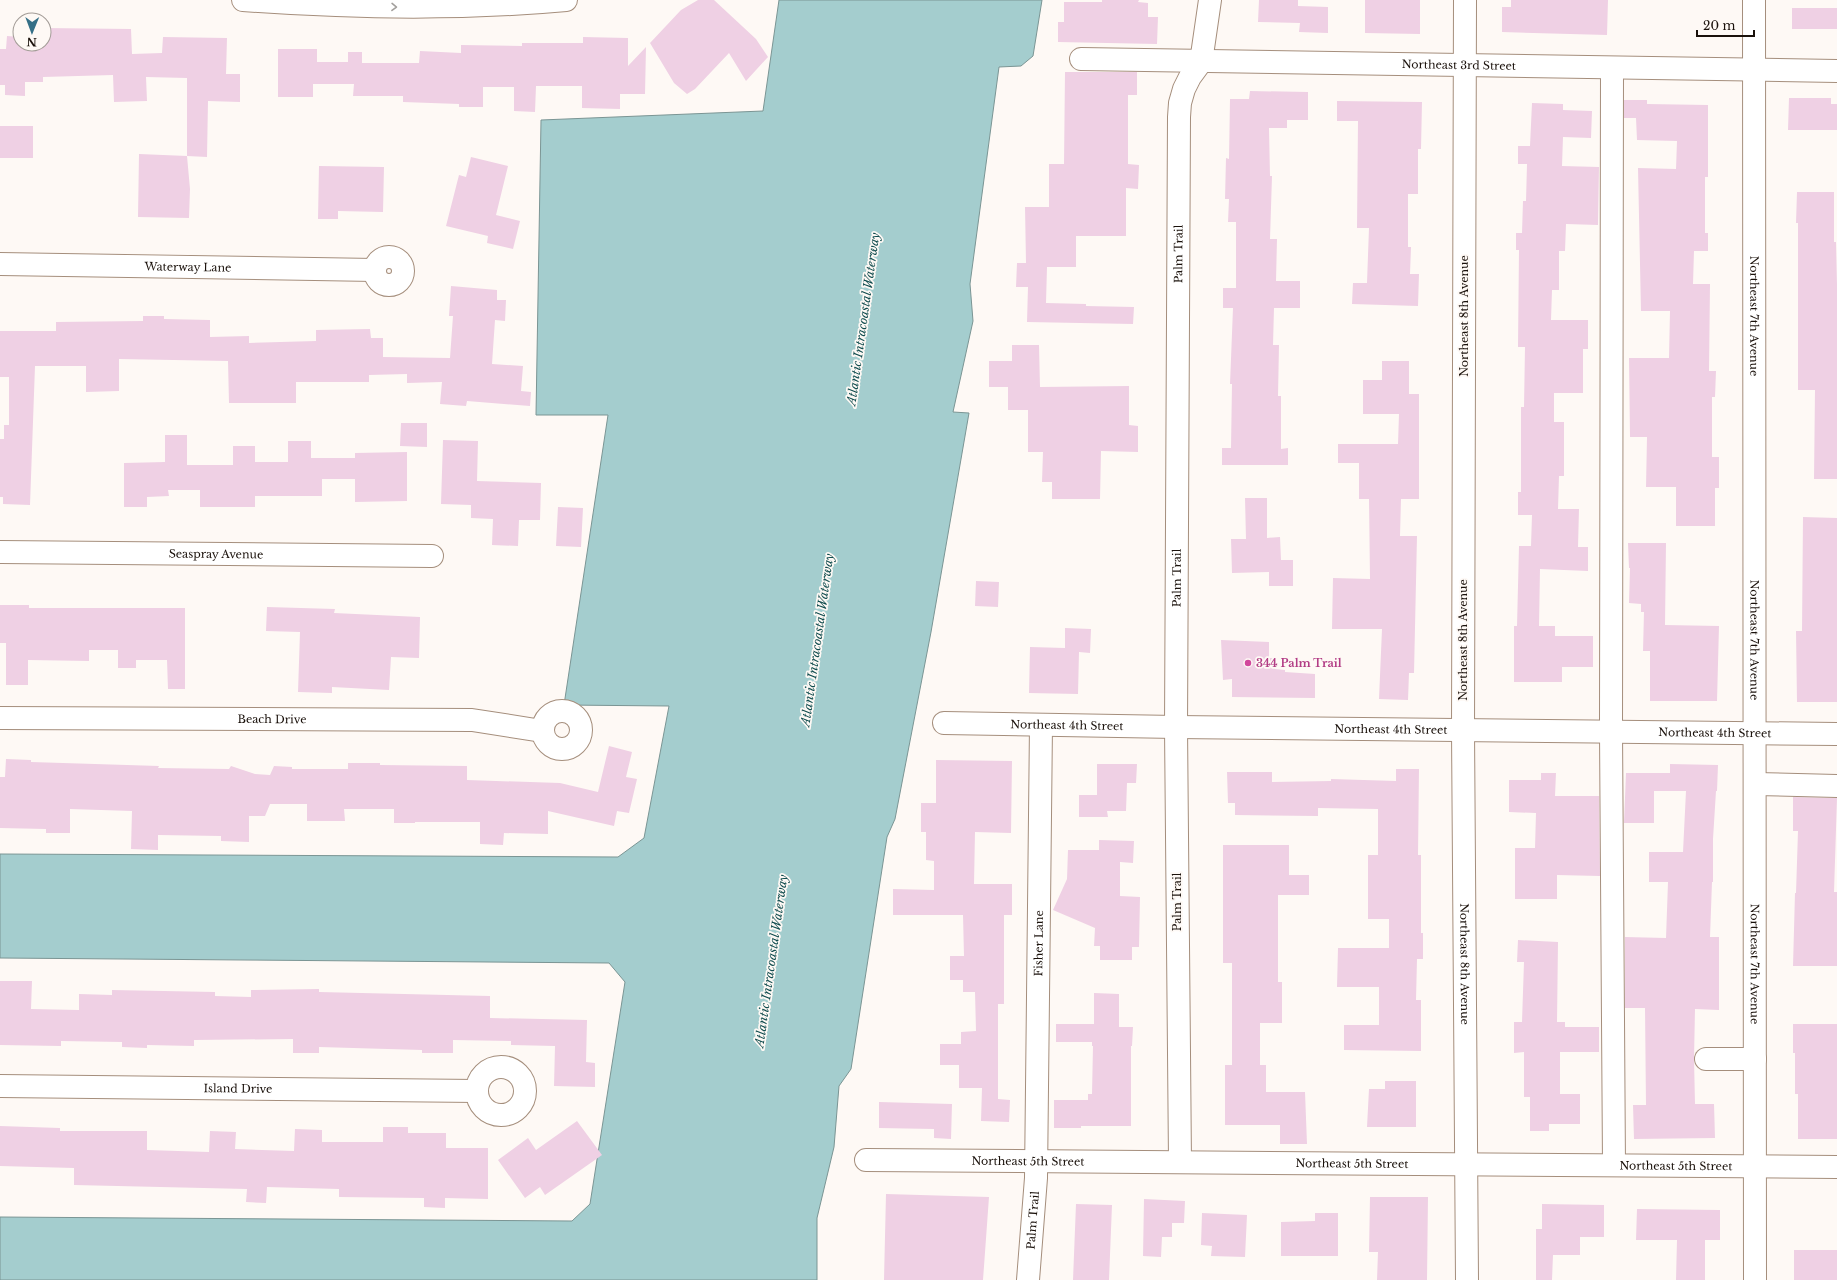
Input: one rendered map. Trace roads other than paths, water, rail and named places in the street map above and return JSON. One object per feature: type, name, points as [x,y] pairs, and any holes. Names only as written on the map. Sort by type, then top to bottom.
[{"type":"street","points":[[243,0],[323,6],[414,8],[524,4],[566,0]]},
{"type":"street","name":"Palm Trail","points":[[1180,1162],[1176,727],[1179,117],[1180,103],[1184,89],[1190,77],[1201,62],[1210,0]]},
{"type":"street","name":"Northeast 8th Avenue","points":[[1465,0],[1463,730],[1468,1164],[1467,1280]]},
{"type":"street","name":"Northeast 7th Avenue","points":[[1754,0],[1755,1280]]},
{"type":"street","name":"Northeast 3rd Street","points":[[1081,60],[1837,70]]},
{"type":"street","points":[[1612,68],[1611,731],[1614,1165]]},
{"type":"street","name":"Waterway Lane","points":[[0,264],[375,270]]},
{"type":"street","name":"Seaspray Avenue","points":[[0,552],[432,556]]},
{"type":"street","name":"Beach Drive","points":[[0,718],[465,720],[542,731]]},
{"type":"street","name":"Northeast 4th Street","points":[[944,723],[1837,734]]},
{"type":"street","name":"Fisher Lane","points":[[1036,1161],[1041,725]]},
{"type":"street","points":[[1755,784],[1837,786]]},
{"type":"street","points":[[1706,1059],[1755,1059]]},
{"type":"street","name":"Island Drive","points":[[0,1086],[477,1091]]},
{"type":"street","name":"Northeast 5th Street","points":[[866,1160],[1837,1167]]},
{"type":"street","name":"Palm Trail","points":[[1028,1280],[1036,1161]]},
{"type":"water","name":"Atlantic Intracoastal Waterway","points":[[779,0],[1042,0],[1033,56],[1021,66],[999,67],[970,284],[973,321],[953,412],[969,413],[931,632],[895,819],[887,837],[851,1069],[839,1086],[834,1147],[817,1218],[817,1280],[0,1280],[0,1217],[572,1221],[590,1204],[625,982],[609,963],[0,958],[0,854],[618,857],[644,838],[669,706],[564,705],[608,415],[536,415],[541,120],[763,111]]},
{"type":"place","name":"344 Palm Trail","points":[[1248,663]]}]
